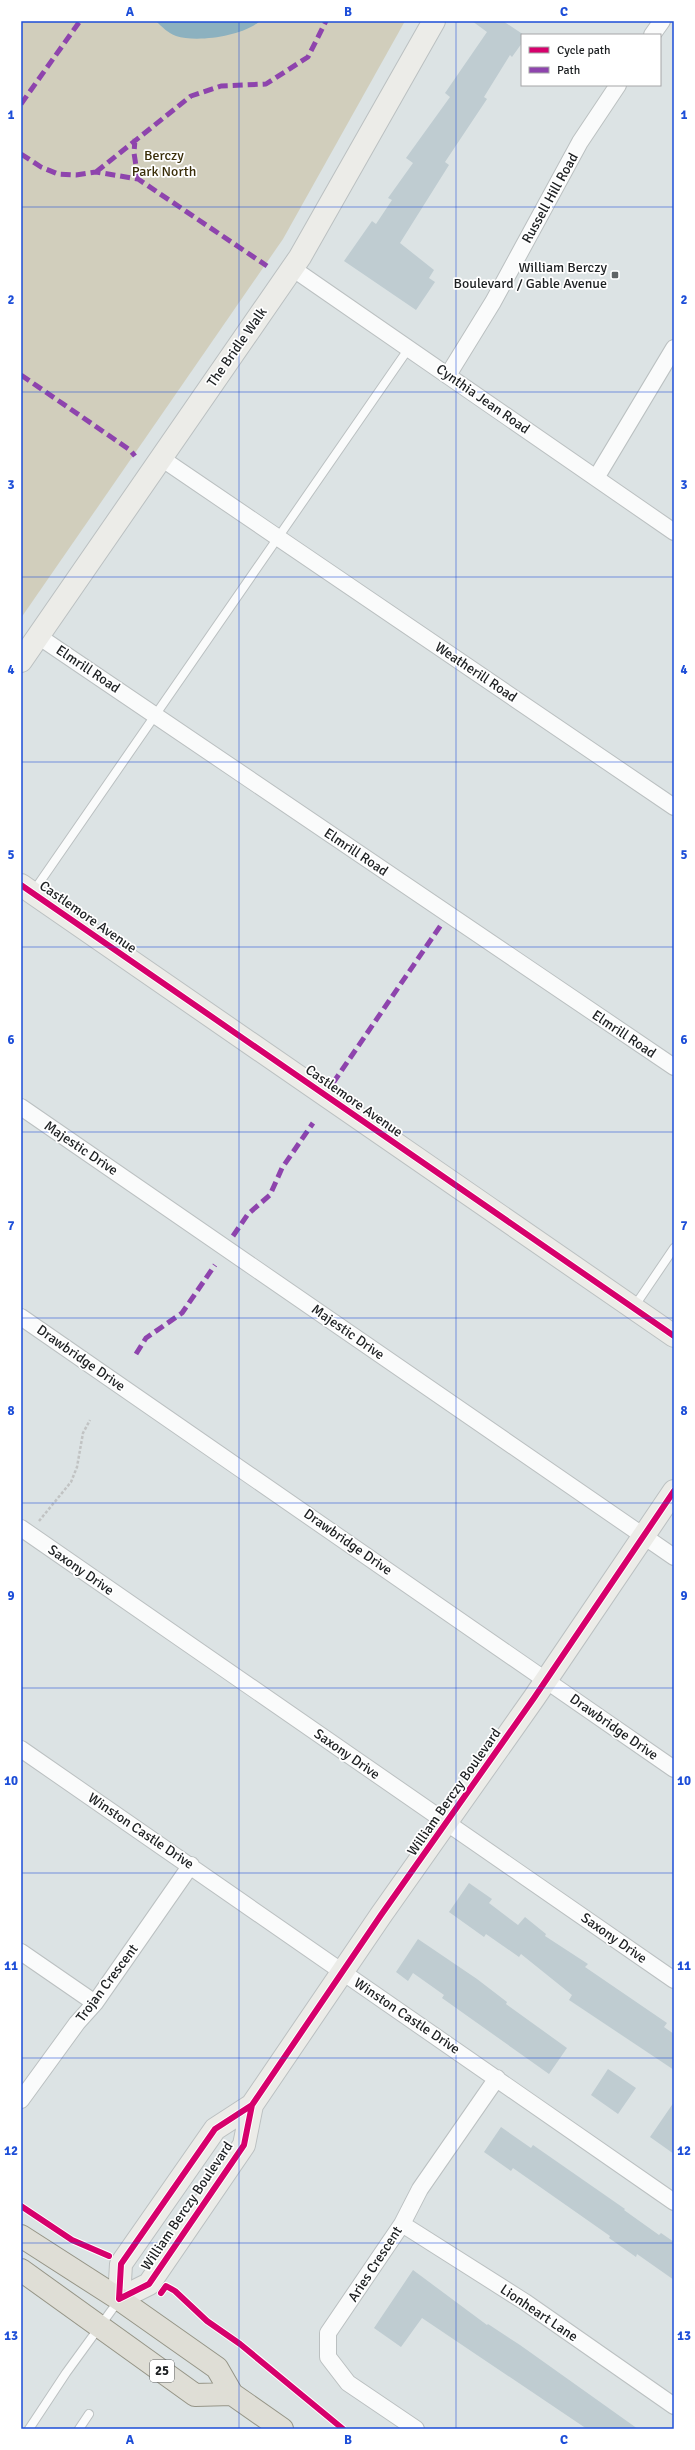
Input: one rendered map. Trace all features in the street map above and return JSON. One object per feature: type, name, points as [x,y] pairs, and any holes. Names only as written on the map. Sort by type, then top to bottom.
[{"type":"main road","name":"25","points":[[21,2236],[119,2299],[217,2368],[232,2394],[282,2429]]},
{"type":"main road","name":"25","points":[[21,2270],[195,2395],[232,2394]]},
{"type":"street","name":"The Bridle Walk","points":[[21,661],[292,268],[330,208],[434,21]]},
{"type":"street","points":[[653,34],[662,21]]},
{"type":"street","name":"Russell Hill Road","points":[[448,375],[493,302],[580,142],[617,86]]},
{"type":"street","name":"Cynthia Jean Road","points":[[292,268],[674,532]]},
{"type":"street","points":[[596,478],[674,348]]},
{"type":"street","points":[[161,458],[279,538]]},
{"type":"street","name":"Weatherill Road","points":[[279,538],[674,807]]},
{"type":"street","name":"Elmrill Road","points":[[38,636],[157,715],[674,1067]]},
{"type":"street","name":"Castlemore Avenue","points":[[27,889],[674,1336]]},
{"type":"street","name":"Majestic Drive","points":[[21,1107],[674,1557]]},
{"type":"street","name":"Drawbridge Drive","points":[[21,1317],[674,1769]]},
{"type":"street","name":"William Berczy Boulevard","points":[[252,2105],[244,2145],[149,2284],[119,2299],[121,2264],[215,2129],[252,2105],[546,1680],[642,1536],[674,1491]]},
{"type":"street","name":"Saxony Drive","points":[[21,1528],[674,1980]]},
{"type":"street","name":"Winston Castle Drive","points":[[21,1748],[674,2202]]},
{"type":"street","name":"Trojan Crescent","points":[[21,2100],[78,2023],[96,2003],[191,1865]]},
{"type":"street","points":[[21,1952],[96,2003]]},
{"type":"street","name":"Aries Crescent","points":[[416,2429],[348,2383],[328,2357],[328,2333],[402,2224],[420,2189],[497,2078]]},
{"type":"street","name":"Lionheart Lane","points":[[402,2224],[525,2302],[674,2406]]},
{"type":"lane","points":[[27,889],[157,715],[409,348]]},
{"type":"lane","points":[[633,1308],[674,1248]]},
{"type":"lane","points":[[30,2429],[119,2299]]},
{"type":"lane","points":[[79,2429],[89,2414]]},
{"type":"path","points":[[38,1523],[71,1482],[77,1467],[81,1441],[90,1420]]},
{"type":"green space","name":"Berczy Park North","points":[[21,21],[405,21],[283,239],[21,618]]},
{"type":"water","points":[[156,21],[260,21],[243,31],[220,37],[196,39],[173,35],[165,30]]},
{"type":"building","points":[[472,21],[503,21],[522,34],[521,34],[521,44],[512,57],[510,55],[484,97],[487,99],[445,162],[449,165],[400,243],[434,270],[429,278],[435,282],[416,310],[344,261],[372,221],[376,224],[392,200],[388,198],[413,163],[406,158],[450,97],[445,93],[487,32]]},
{"type":"building","points":[[469,1883],[492,1899],[489,1903],[518,1925],[525,1917],[546,1934],[545,1936],[588,1964],[585,1967],[667,2023],[664,2027],[674,2034],[674,2070],[569,2000],[572,1995],[521,1954],[519,1957],[486,1934],[484,1937],[449,1912]]},
{"type":"building","points":[[418,1939],[477,1979],[507,2002],[506,2004],[567,2048],[549,2074],[442,1998],[444,1995],[413,1973],[408,1981],[396,1972]]},
{"type":"building","points":[[608,2069],[636,2088],[618,2114],[591,2095]]},
{"type":"building","points":[[674,2102],[674,2154],[650,2137]]},
{"type":"building","points":[[501,2127],[531,2148],[533,2145],[625,2209],[624,2210],[659,2235],[661,2233],[674,2242],[674,2280],[637,2254],[636,2257],[609,2238],[610,2236],[513,2168],[511,2171],[484,2152]]},
{"type":"building","points":[[413,2270],[487,2325],[488,2324],[520,2345],[638,2429],[587,2429],[422,2318],[401,2347],[374,2328]]},
{"type":"marked path","points":[[21,104],[80,21]]},
{"type":"marked path","points":[[96,172],[191,96],[221,86],[266,84],[308,57],[326,21]]},
{"type":"marked path","points":[[135,139],[134,153],[138,179]]},
{"type":"marked path","points":[[21,154],[41,167],[58,174],[76,175],[96,172],[138,179],[267,266]]},
{"type":"marked path","points":[[21,375],[130,450],[135,456]]},
{"type":"marked path","points":[[333,1083],[441,925]]},
{"type":"marked path","points":[[233,1236],[248,1214],[270,1195],[282,1168],[313,1123]]},
{"type":"marked path","points":[[136,1354],[146,1338],[182,1313],[215,1265]]},
{"type":"cycle path","points":[[21,885],[674,1336]]},
{"type":"cycle path","points":[[252,2105],[244,2145],[149,2284],[119,2299],[121,2264],[215,2129],[252,2105],[381,1915],[534,1698],[674,1491]]},
{"type":"cycle path","points":[[21,2206],[72,2240],[109,2256]]},
{"type":"cycle path","points":[[161,2293],[166,2286],[175,2291],[207,2321],[240,2344],[343,2429]]},
{"type":"place","name":"William Berczy Boulevard / Gable Avenue","points":[[615,275]]}]
